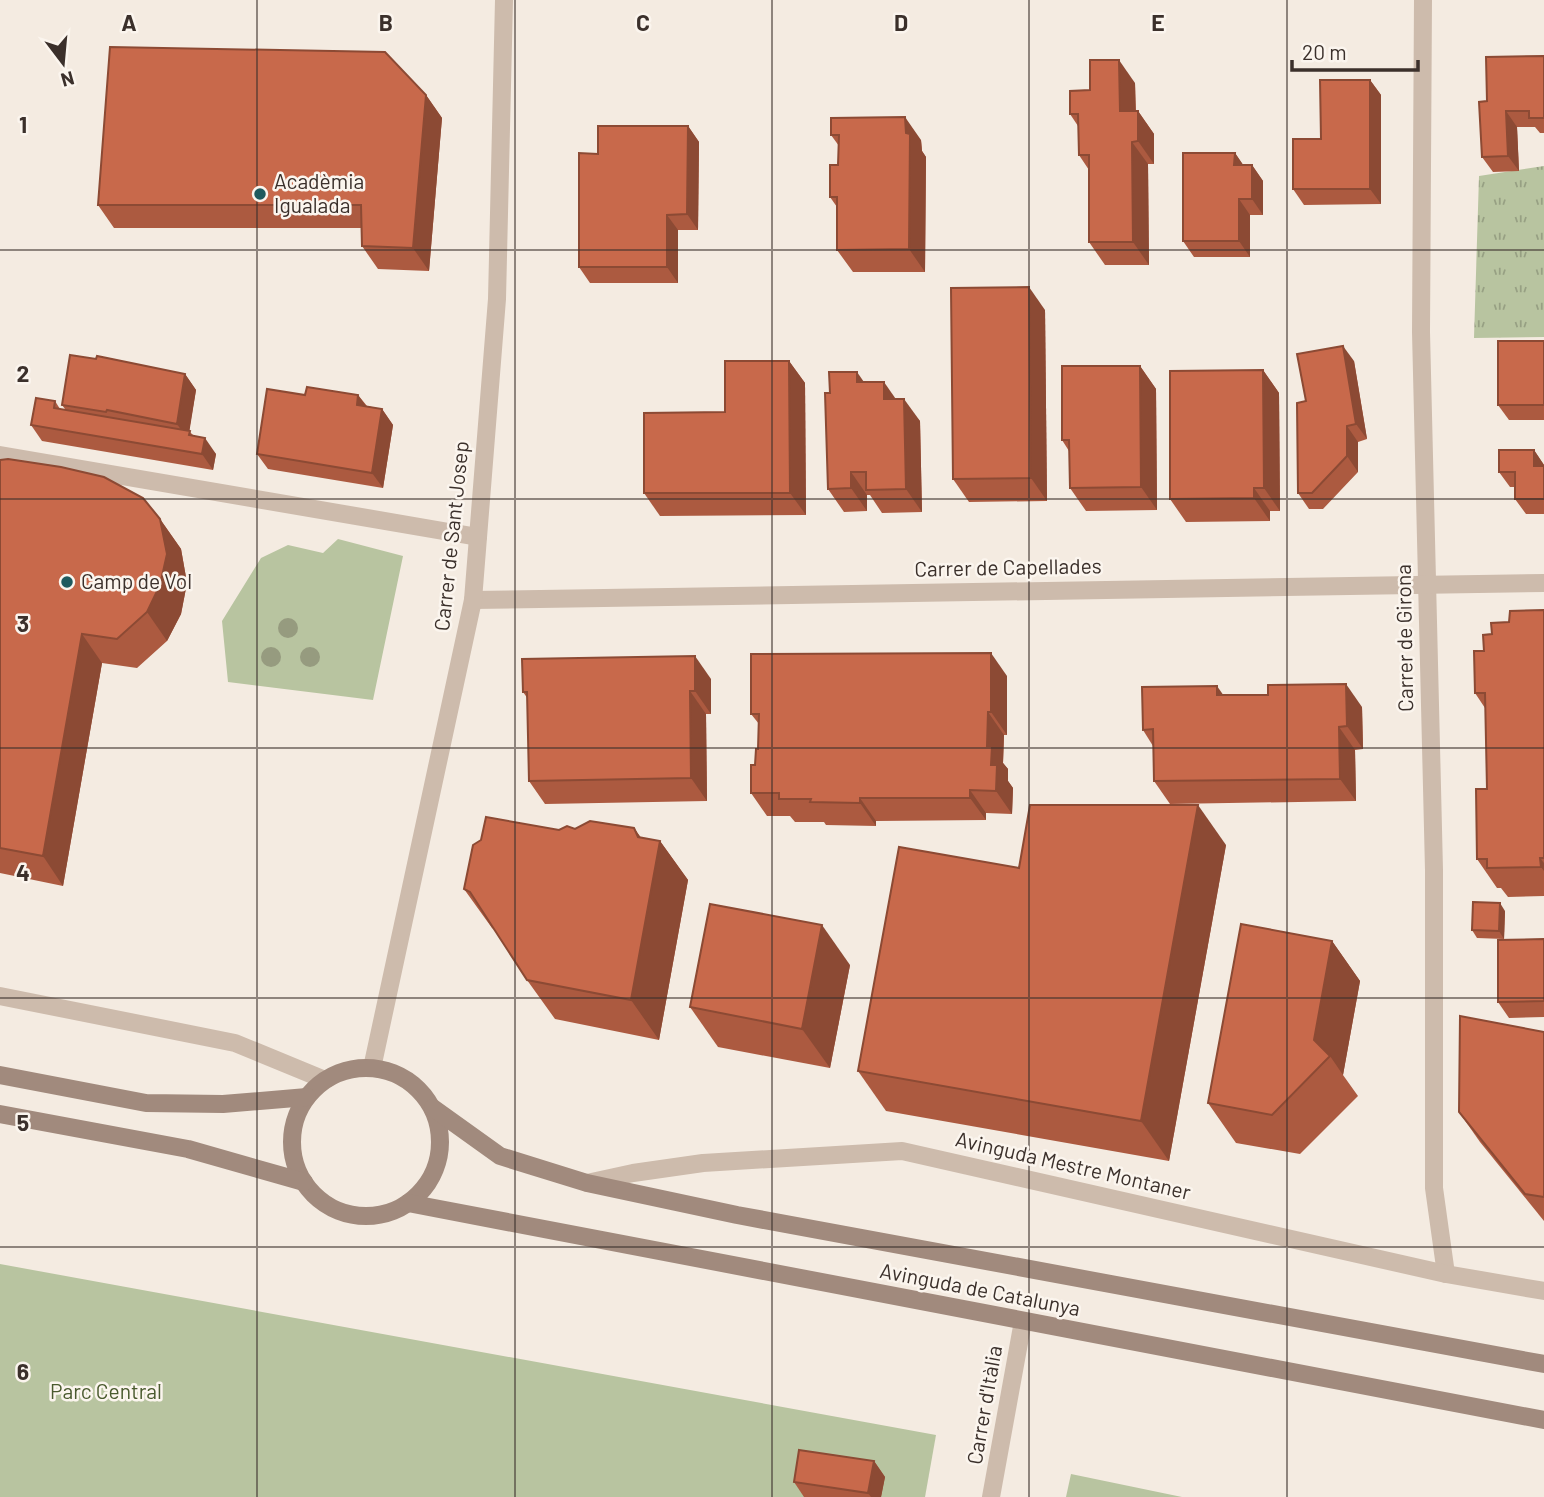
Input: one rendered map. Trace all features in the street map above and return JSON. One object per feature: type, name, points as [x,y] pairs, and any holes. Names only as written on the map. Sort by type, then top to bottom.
[{"type":"street","name":"Carrer de Sant Josep","points":[[372,1068],[473,600],[497,299],[503,0]]},
{"type":"street","name":"Carrer de Girona","points":[[1423,0],[1421,332],[1434,870],[1434,1188],[1446,1274]]},
{"type":"street","points":[[0,454],[478,537]]},
{"type":"street","name":"Carrer de Capellades","points":[[473,600],[1544,583]]},
{"type":"street","points":[[0,996],[235,1043],[325,1080]]},
{"type":"street","points":[[372,1068],[397,1074],[418,1088],[433,1108],[440,1129],[440,1150],[435,1171],[424,1189],[408,1203],[390,1212],[351,1214],[332,1208],[317,1197],[304,1182],[295,1161],[292,1139],[296,1116],[307,1097],[325,1080],[348,1070],[372,1068]]},
{"type":"street","points":[[0,1075],[146,1103],[223,1104],[307,1097]]},
{"type":"street","name":"Avinguda de Catalunya","points":[[433,1108],[500,1156],[587,1183],[737,1215],[1544,1364]]},
{"type":"street","points":[[0,1114],[188,1149],[304,1182]]},
{"type":"street","name":"Avinguda Mestre Montaner","points":[[587,1183],[703,1163],[902,1151],[1446,1274],[1544,1291]]},
{"type":"street","name":"Avinguda de Catalunya","points":[[408,1203],[1544,1420]]},
{"type":"street","name":"Carrer d'Itàlia","points":[[990,1497],[1023,1321]]},
{"type":"green space","points":[[1544,166],[1544,337],[1474,338],[1479,176]]},
{"type":"green space","points":[[338,539],[403,556],[373,700],[228,682],[222,621],[261,558],[288,545],[323,553]]},
{"type":"green space","name":"Parc Central","points":[[0,1264],[936,1435],[925,1497],[0,1497]]},
{"type":"green space","points":[[1071,1474],[1182,1497],[1066,1497]]},
{"type":"building","points":[[110,47],[385,52],[426,95],[413,248],[362,246],[361,205],[98,205]]},
{"type":"building","points":[[1544,56],[1544,118],[1529,118],[1529,111],[1506,111],[1508,156],[1482,157],[1479,102],[1487,101],[1486,57]]},
{"type":"building","points":[[1090,60],[1119,60],[1120,111],[1138,111],[1138,141],[1132,142],[1133,242],[1089,242],[1089,155],[1079,155],[1078,114],[1070,114],[1070,91],[1090,90]]},
{"type":"building","points":[[1320,80],[1370,80],[1370,189],[1293,189],[1293,139],[1321,139]]},
{"type":"building","points":[[905,117],[906,133],[910,134],[909,249],[837,250],[837,197],[830,197],[830,165],[838,165],[839,135],[831,135],[831,118]]},
{"type":"building","points":[[598,126],[688,126],[687,214],[667,215],[667,267],[579,267],[579,153],[598,154]]},
{"type":"building","points":[[1183,153],[1235,153],[1234,165],[1252,165],[1252,199],[1239,199],[1239,241],[1183,241]]},
{"type":"building","points":[[1029,287],[1031,478],[953,479],[951,288]]},
{"type":"building","points":[[1498,341],[1544,341],[1544,405],[1498,405]]},
{"type":"building","points":[[1343,346],[1356,424],[1347,426],[1347,456],[1312,493],[1298,493],[1297,403],[1306,401],[1297,354]]},
{"type":"building","points":[[70,355],[96,359],[97,356],[185,374],[177,424],[107,410],[62,405]]},
{"type":"building","points":[[725,361],[789,361],[790,493],[644,493],[644,413],[725,412]]},
{"type":"building","points":[[1062,366],[1140,366],[1141,487],[1070,488],[1069,440],[1062,440]]},
{"type":"building","points":[[1263,370],[1264,488],[1254,488],[1254,498],[1170,499],[1170,371]]},
{"type":"building","points":[[829,372],[857,372],[857,382],[884,382],[884,399],[904,399],[906,489],[866,490],[866,472],[851,472],[851,488],[828,489],[825,393],[830,393]]},
{"type":"building","points":[[307,387],[358,395],[357,405],[382,409],[372,473],[257,454],[267,389],[305,395]]},
{"type":"building","points":[[36,398],[55,401],[54,408],[190,431],[189,435],[205,438],[202,454],[31,425]]},
{"type":"building","points":[[1499,450],[1534,450],[1534,466],[1544,466],[1544,499],[1515,499],[1515,472],[1499,472]]},
{"type":"building","points":[[8,459],[104,477],[143,498],[160,519],[167,554],[160,585],[147,612],[117,639],[82,634],[43,856],[0,848],[0,460]]},
{"type":"building","points":[[1544,610],[1544,858],[1540,858],[1541,867],[1487,868],[1487,859],[1477,859],[1476,789],[1487,789],[1485,693],[1475,693],[1474,651],[1484,651],[1483,635],[1492,634],[1491,623],[1509,622],[1510,611]]},
{"type":"building","points":[[991,653],[991,712],[988,712],[987,746],[992,746],[991,765],[997,765],[996,791],[970,790],[970,798],[860,798],[860,803],[810,802],[811,799],[779,799],[779,793],[751,793],[751,765],[755,765],[758,749],[759,714],[751,714],[751,654]]},
{"type":"building","points":[[695,656],[695,691],[690,691],[691,778],[529,781],[527,692],[523,692],[522,659]]},
{"type":"building","points":[[1346,684],[1347,726],[1339,727],[1340,779],[1154,781],[1153,729],[1143,730],[1142,687],[1217,686],[1217,695],[1268,695],[1268,685]]},
{"type":"building","points":[[1030,805],[1198,805],[1141,1121],[858,1071],[899,847],[1019,868]]},
{"type":"building","points":[[486,817],[559,830],[567,826],[575,829],[590,821],[634,828],[638,837],[660,841],[631,1000],[527,980],[470,892],[464,889],[473,845],[481,840]]},
{"type":"building","points":[[1473,902],[1500,903],[1499,931],[1472,930]]},
{"type":"building","points":[[710,904],[822,925],[802,1029],[690,1007]]},
{"type":"building","points":[[1241,924],[1332,941],[1314,1040],[1330,1056],[1272,1115],[1208,1103]]},
{"type":"building","points":[[1544,939],[1544,1001],[1498,1002],[1498,940]]},
{"type":"building","points":[[1460,1016],[1544,1032],[1544,1197],[1525,1194],[1459,1112]]},
{"type":"building","points":[[799,1450],[874,1461],[868,1493],[794,1482]]},
{"type":"place","name":"Acadèmia Igualada","points":[[260,194]]},
{"type":"place","name":"Camp de Vol","points":[[67,582]]}]
